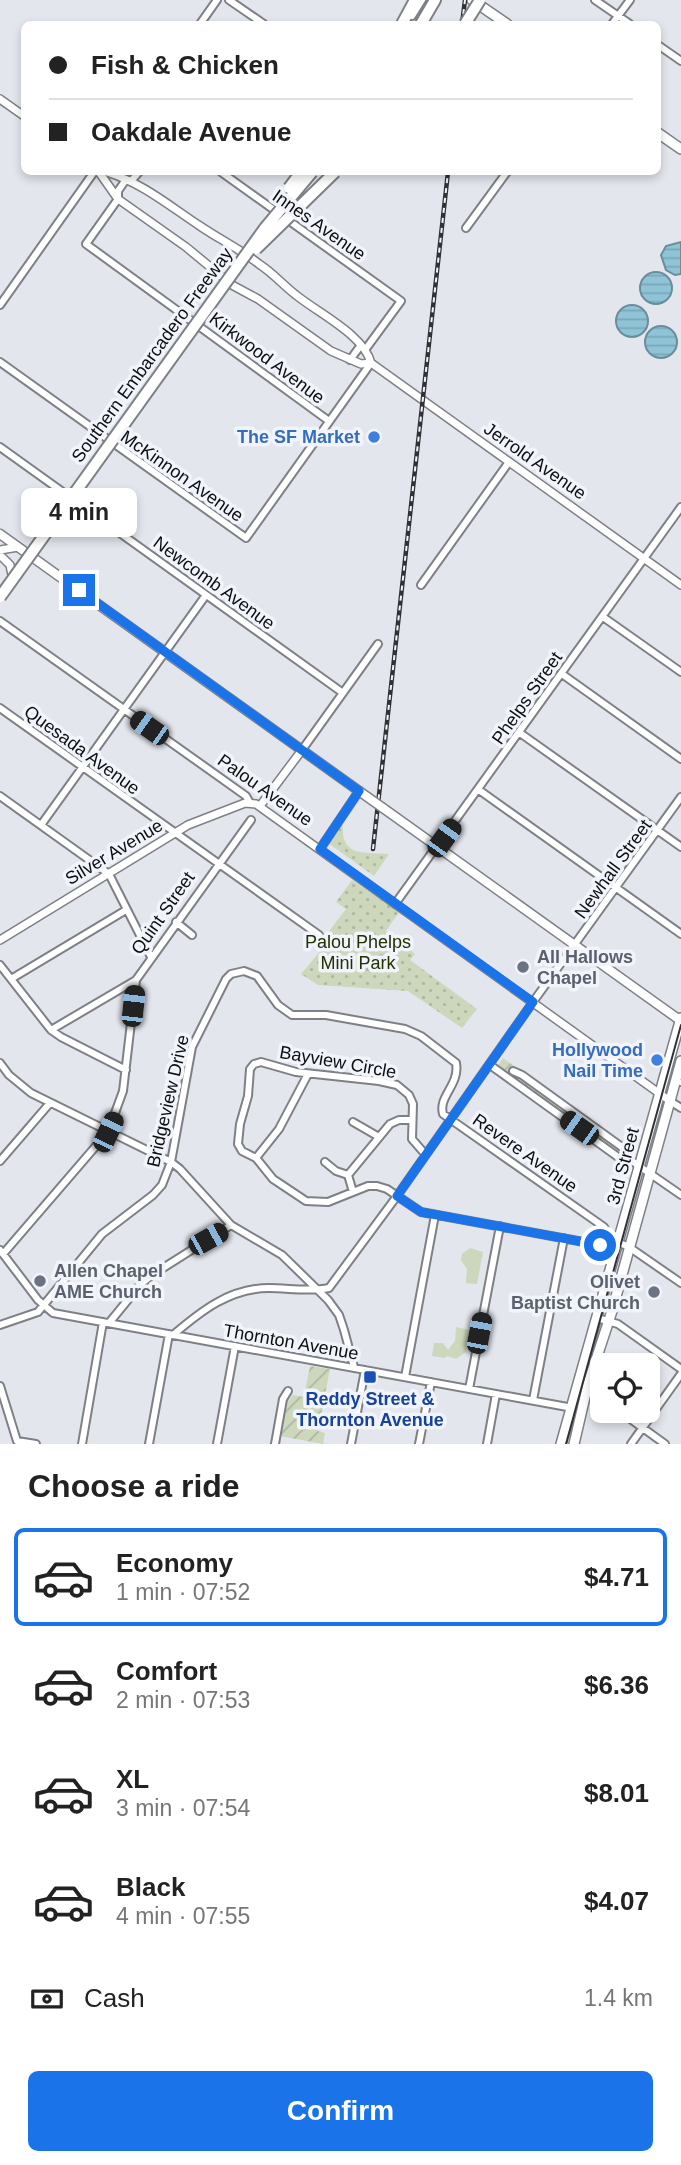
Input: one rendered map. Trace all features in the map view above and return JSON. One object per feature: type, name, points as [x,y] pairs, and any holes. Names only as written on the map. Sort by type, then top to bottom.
[{"type":"highway","points":[[405,21],[415,0]]},
{"type":"highway","points":[[423,21],[435,0]]},
{"type":"highway","points":[[467,21],[480,0]]},
{"type":"highway","name":"Southern Embarcadero Freeway","points":[[0,593],[300,175]]},
{"type":"highway","name":"Southern Embarcadero Freeway","points":[[0,593],[265,228],[309,175]]},
{"type":"highway","points":[[214,299],[250,255],[332,175]]},
{"type":"main road","points":[[472,0],[503,21]]},
{"type":"main road","points":[[661,135],[681,149]]},
{"type":"main road","points":[[0,534],[681,1020]]},
{"type":"main road","name":"3rd Street","points":[[574,1444],[582,1410],[582,1390],[614,1241],[640,1167],[681,1020]]},
{"type":"main road","name":"3rd Street","points":[[561,1444],[572,1407],[582,1390],[608,1321],[681,1061]]},
{"type":"street","points":[[202,21],[217,0]]},
{"type":"street","points":[[229,0],[260,21]]},
{"type":"street","points":[[406,21],[422,0]]},
{"type":"street","points":[[595,0],[626,21]]},
{"type":"street","points":[[614,21],[630,0]]},
{"type":"street","points":[[661,47],[681,61]]},
{"type":"street","points":[[0,99],[21,114]]},
{"type":"street","points":[[0,305],[92,175]]},
{"type":"street","name":"Jerrold Avenue","points":[[101,175],[118,199],[186,247],[224,279],[258,299],[331,351],[361,364],[370,363],[681,585]]},
{"type":"street","points":[[116,175],[132,180],[243,252],[363,347],[370,363],[329,421]]},
{"type":"street","points":[[118,199],[118,191],[125,181],[132,180],[136,175]]},
{"type":"street","name":"Innes Avenue","points":[[225,175],[401,301],[363,347]]},
{"type":"street","points":[[199,314],[300,175]]},
{"type":"street","points":[[467,228],[505,175]]},
{"type":"street","name":"Kirkwood Avenue","points":[[118,199],[86,244],[329,421]]},
{"type":"street","points":[[0,593],[190,328]]},
{"type":"street","points":[[350,360],[363,347]]},
{"type":"street","name":"McKinnon Avenue","points":[[0,362],[246,538],[329,421]]},
{"type":"street","name":"Newcomb Avenue","points":[[0,447],[343,692]]},
{"type":"street","points":[[421,585],[509,462]]},
{"type":"street","name":"Phelps Street","points":[[395,904],[681,507]]},
{"type":"street","points":[[12,575],[10,565],[1,555],[18,547]]},
{"type":"street","points":[[41,825],[206,595]]},
{"type":"street","points":[[603,617],[681,672]]},
{"type":"street","name":"Palou Avenue","points":[[0,621],[244,795],[250,803],[260,806],[681,1108]]},
{"type":"street","points":[[260,806],[378,644]]},
{"type":"street","points":[[562,674],[681,759]]},
{"type":"street","name":"Quesada Avenue","points":[[0,708],[318,935]]},
{"type":"street","points":[[520,733],[681,847]]},
{"type":"street","points":[[479,790],[681,934]]},
{"type":"street","points":[[320,849],[359,791]]},
{"type":"street","points":[[0,796],[109,874],[151,957]]},
{"type":"street","name":"Newhall Street","points":[[317,1290],[329,1288],[397,1196],[681,797]]},
{"type":"street","name":"Silver Avenue","points":[[0,940],[188,825],[250,803]]},
{"type":"street","name":"Quint Street","points":[[51,1030],[136,980],[251,820]]},
{"type":"street","points":[[11,979],[126,910]]},
{"type":"street","points":[[176,922],[192,935]]},
{"type":"street","points":[[0,965],[51,1030],[61,1038],[126,1070]]},
{"type":"street","name":"Bridgeview Drive","points":[[44,1306],[102,1234],[162,1185],[171,1162],[192,1047],[226,979],[237,971],[251,972],[257,976],[278,1005],[292,1015],[339,1018],[405,1029],[421,1036],[456,1063],[457,1078],[441,1108],[443,1114],[451,1118]]},
{"type":"street","points":[[0,1325],[38,1312],[44,1306],[2,1252],[108,1132],[116,1116],[126,1070],[136,980]]},
{"type":"street","name":"Bayview Circle","points":[[425,1154],[412,1139],[411,1099],[397,1085],[307,1074],[261,1062],[250,1069],[237,1140],[242,1151],[256,1158],[273,1179],[306,1201],[328,1202],[368,1186],[377,1186],[421,1212],[600,1245],[614,1241]]},
{"type":"street","points":[[0,1063],[9,1075],[31,1093],[171,1162],[231,1225],[282,1255],[339,1315],[354,1367]]},
{"type":"street","points":[[490,1065],[618,1157],[627,1158],[681,1195]]},
{"type":"street","points":[[513,1071],[626,1150],[627,1158]]},
{"type":"street","points":[[256,1158],[276,1135],[307,1074]]},
{"type":"street","points":[[1,1158],[50,1102]]},
{"type":"street","name":"Revere Avenue","points":[[451,1118],[604,1227],[614,1241],[629,1247],[681,1283]]},
{"type":"street","points":[[348,1175],[394,1122],[411,1120]]},
{"type":"street","points":[[353,1122],[379,1137]]},
{"type":"street","points":[[325,1162],[336,1171],[348,1175]]},
{"type":"street","points":[[348,1175],[353,1192]]},
{"type":"street","points":[[405,1377],[435,1214]]},
{"type":"street","points":[[82,1444],[106,1323],[152,1275],[231,1225]]},
{"type":"street","points":[[469,1389],[500,1226]]},
{"type":"street","points":[[533,1400],[564,1238]]},
{"type":"street","points":[[149,1444],[171,1335],[201,1311],[240,1292],[267,1288],[317,1290]]},
{"type":"street","name":"Thornton Avenue","points":[[44,1306],[53,1313],[582,1410]]},
{"type":"street","points":[[597,1318],[618,1324],[681,1368]]},
{"type":"street","points":[[217,1444],[235,1346]]},
{"type":"street","points":[[351,1444],[365,1370]]},
{"type":"street","points":[[631,1444],[681,1374]]},
{"type":"street","points":[[419,1444],[431,1382]]},
{"type":"street","points":[[0,1386],[14,1442],[36,1444]]},
{"type":"street","points":[[582,1390],[590,1394]]},
{"type":"street","points":[[275,1444],[288,1391]]},
{"type":"street","points":[[487,1444],[496,1394]]},
{"type":"street","points":[[635,1423],[665,1444]]},
{"type":"green space","points":[[343,823],[345,842],[349,847],[362,852],[389,854],[374,876],[328,843]]},
{"type":"green space","name":"Palou Phelps Mini Park","points":[[352,880],[399,912],[386,931],[415,954],[410,960],[477,1009],[462,1028],[408,991],[318,985],[301,974],[323,948],[320,943],[346,909],[336,902]]},
{"type":"green space","points":[[503,1058],[524,1073],[521,1078],[624,1151],[624,1155],[620,1155],[497,1067]]},
{"type":"green space","points":[[470,1248],[483,1252],[477,1284],[466,1283],[467,1269],[461,1260],[462,1254]]},
{"type":"green space","points":[[456,1327],[469,1330],[466,1352],[456,1359],[432,1356],[434,1343],[443,1343],[448,1350],[455,1341]]},
{"type":"green space","points":[[310,1366],[330,1369],[318,1431],[325,1433],[323,1444],[280,1436],[286,1404],[293,1395],[304,1397]]},
{"type":"water","points":[[681,242],[681,274],[675,275],[666,270],[661,255],[666,246]]},
{"type":"water","points":[[656,272],[667,277],[672,288],[667,299],[656,304],[645,299],[640,288],[645,277]]},
{"type":"water","points":[[632,305],[643,310],[648,321],[643,332],[632,337],[621,332],[616,321],[621,310]]},
{"type":"water","points":[[661,326],[672,331],[677,342],[672,353],[661,358],[650,353],[645,342],[650,331]]},
{"type":"tram line","points":[[566,1444],[681,1025]]},
{"type":"railway","points":[[462,21],[465,0]]},
{"type":"railway","points":[[373,849],[448,175]]},
{"type":"place","name":"The SF Market","points":[[374,437]]},
{"type":"place","name":"All Hallows Chapel","points":[[523,967]]},
{"type":"place","name":"Hollywood Nail Time","points":[[657,1060]]},
{"type":"place","name":"Allen Chapel AME Church","points":[[40,1281]]},
{"type":"place","name":"Olivet Baptist Church","points":[[654,1292]]},
{"type":"place","name":"Reddy Street & Thornton Avenue","points":[[370,1377]]},
{"type":"route","points":[[79,590],[359,791],[320,849],[533,1002],[397,1196],[421,1212],[600,1245]]}]
